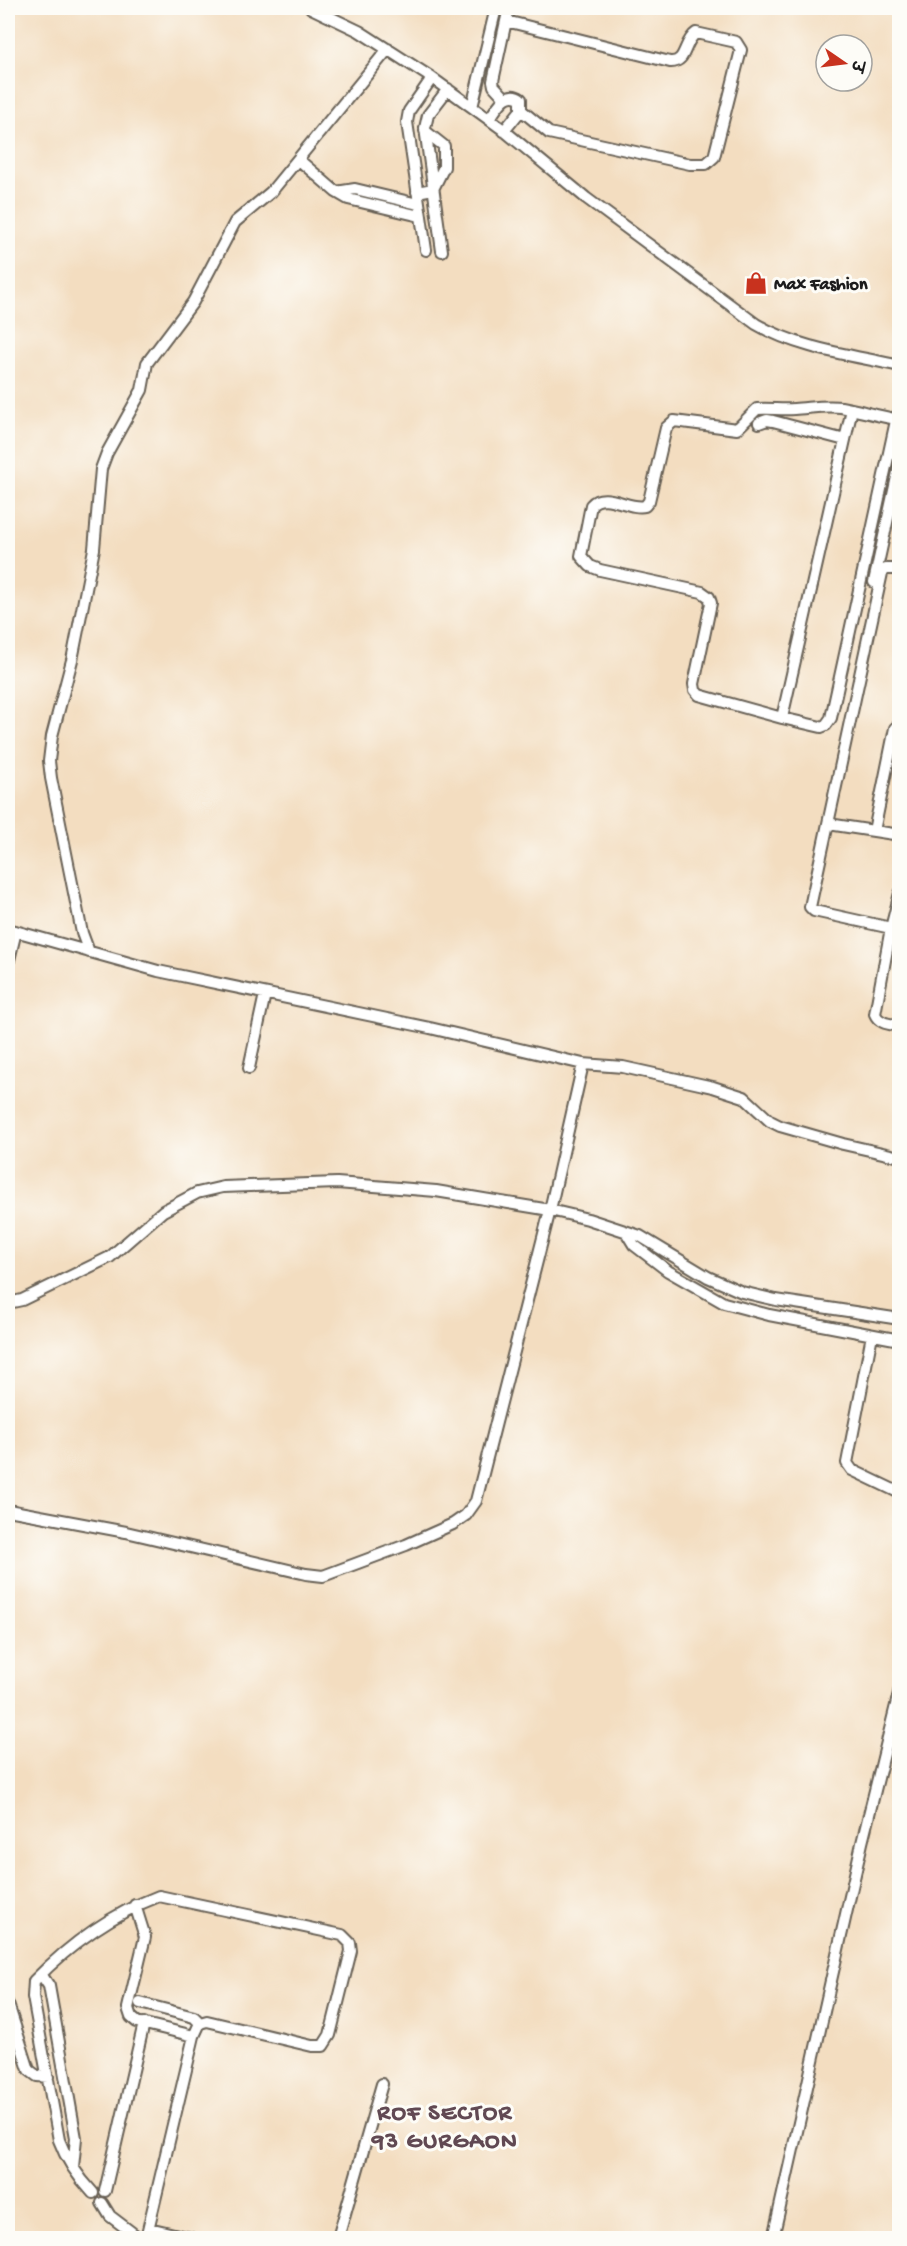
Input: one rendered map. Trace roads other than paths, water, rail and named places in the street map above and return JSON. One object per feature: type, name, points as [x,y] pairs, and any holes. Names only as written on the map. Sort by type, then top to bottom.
[{"type":"street","points":[[311,8],[388,49],[472,106],[595,204],[756,324],[775,335],[793,341],[900,366]]},
{"type":"street","points":[[472,106],[496,8]]},
{"type":"street","points":[[505,98],[494,86],[493,81],[509,8]]},
{"type":"street","points":[[506,21],[670,62],[680,59],[687,42],[696,33],[736,42],[741,50],[714,158],[706,164],[690,164],[549,133],[521,110]]},
{"type":"street","points":[[89,952],[78,915],[49,761],[52,736],[72,660],[94,549],[101,469],[107,453],[142,390],[147,363],[193,302],[231,228],[272,192],[388,49]]},
{"type":"street","points":[[426,250],[408,140],[408,115],[432,78]]},
{"type":"street","points":[[442,251],[425,125],[448,89]]},
{"type":"street","points":[[489,119],[505,98],[511,95],[516,96],[522,104],[521,110],[504,131]]},
{"type":"street","points":[[336,192],[355,189],[418,198],[433,189],[444,167],[444,146],[425,125],[408,115]]},
{"type":"street","points":[[299,160],[336,192],[348,199],[420,216]]},
{"type":"street","points":[[831,406],[898,420],[831,718],[822,727],[703,697],[696,693],[694,678],[711,603],[709,597],[702,592],[600,570],[590,566],[581,558],[589,509],[594,501],[601,499],[639,508],[645,506],[666,428],[674,421],[737,429],[757,409],[792,410],[831,406]]},
{"type":"street","points":[[782,718],[852,410]]},
{"type":"street","points":[[759,423],[767,420],[773,421],[845,440]]},
{"type":"street","points":[[872,588],[900,463]]},
{"type":"street","points":[[891,928],[811,909],[882,573],[886,569],[900,568]]},
{"type":"street","points":[[874,831],[894,728]]},
{"type":"street","points":[[829,822],[835,825],[900,835]]},
{"type":"street","points":[[900,893],[875,1014],[884,1023],[900,1026]]},
{"type":"street","points":[[8,964],[12,930],[158,971],[429,1028],[584,1064],[623,1068],[730,1091],[744,1096],[780,1126],[900,1157]]},
{"type":"street","points":[[249,1068],[265,994]]},
{"type":"street","points":[[8,1510],[126,1532],[306,1575],[323,1576],[406,1545],[453,1524],[466,1515],[476,1501],[550,1210],[584,1064]]},
{"type":"street","points":[[8,1303],[22,1300],[110,1257],[163,1210],[197,1193],[224,1186],[337,1183],[436,1191],[550,1210],[588,1219],[646,1240],[708,1277],[742,1292],[900,1319]]},
{"type":"street","points":[[626,1232],[634,1245],[668,1271],[724,1303],[769,1315],[900,1340]]},
{"type":"street","points":[[872,1335],[847,1463],[852,1470],[900,1493]]},
{"type":"street","points":[[772,2238],[862,1843],[900,1689]]},
{"type":"street","points":[[102,2203],[95,2202],[93,2193],[62,2150],[35,2008],[33,1986],[38,1977],[65,1950],[135,1905],[159,1896],[342,1935],[350,1942],[351,1951],[330,2036],[323,2046],[312,2046],[207,2021],[200,2023],[194,2036],[148,2233],[184,2238]]},
{"type":"street","points":[[135,1905],[145,1937],[128,2008],[131,2017],[144,2024],[194,2036]]},
{"type":"street","points":[[38,1977],[47,1980],[53,2005],[76,2138],[73,2167]]},
{"type":"street","points":[[140,2003],[194,2017],[200,2023]]},
{"type":"street","points":[[8,2004],[28,2070],[37,2076],[48,2077]]},
{"type":"street","points":[[35,2008],[53,2005]]},
{"type":"street","points":[[102,2203],[106,2198],[105,2191],[144,2024]]},
{"type":"street","points":[[338,2238],[382,2084]]},
{"type":"street","points":[[53,2110],[71,2109]]},
{"type":"street","points":[[93,2193],[98,2188],[105,2191]]},
{"type":"street","points":[[102,2203],[110,2216],[139,2238]]},
{"type":"place","name":"Max Fashion","points":[[756,283]]},
{"type":"district","name":"ROF SECTOR 93 GURGAON","points":[[445,2125]]}]
